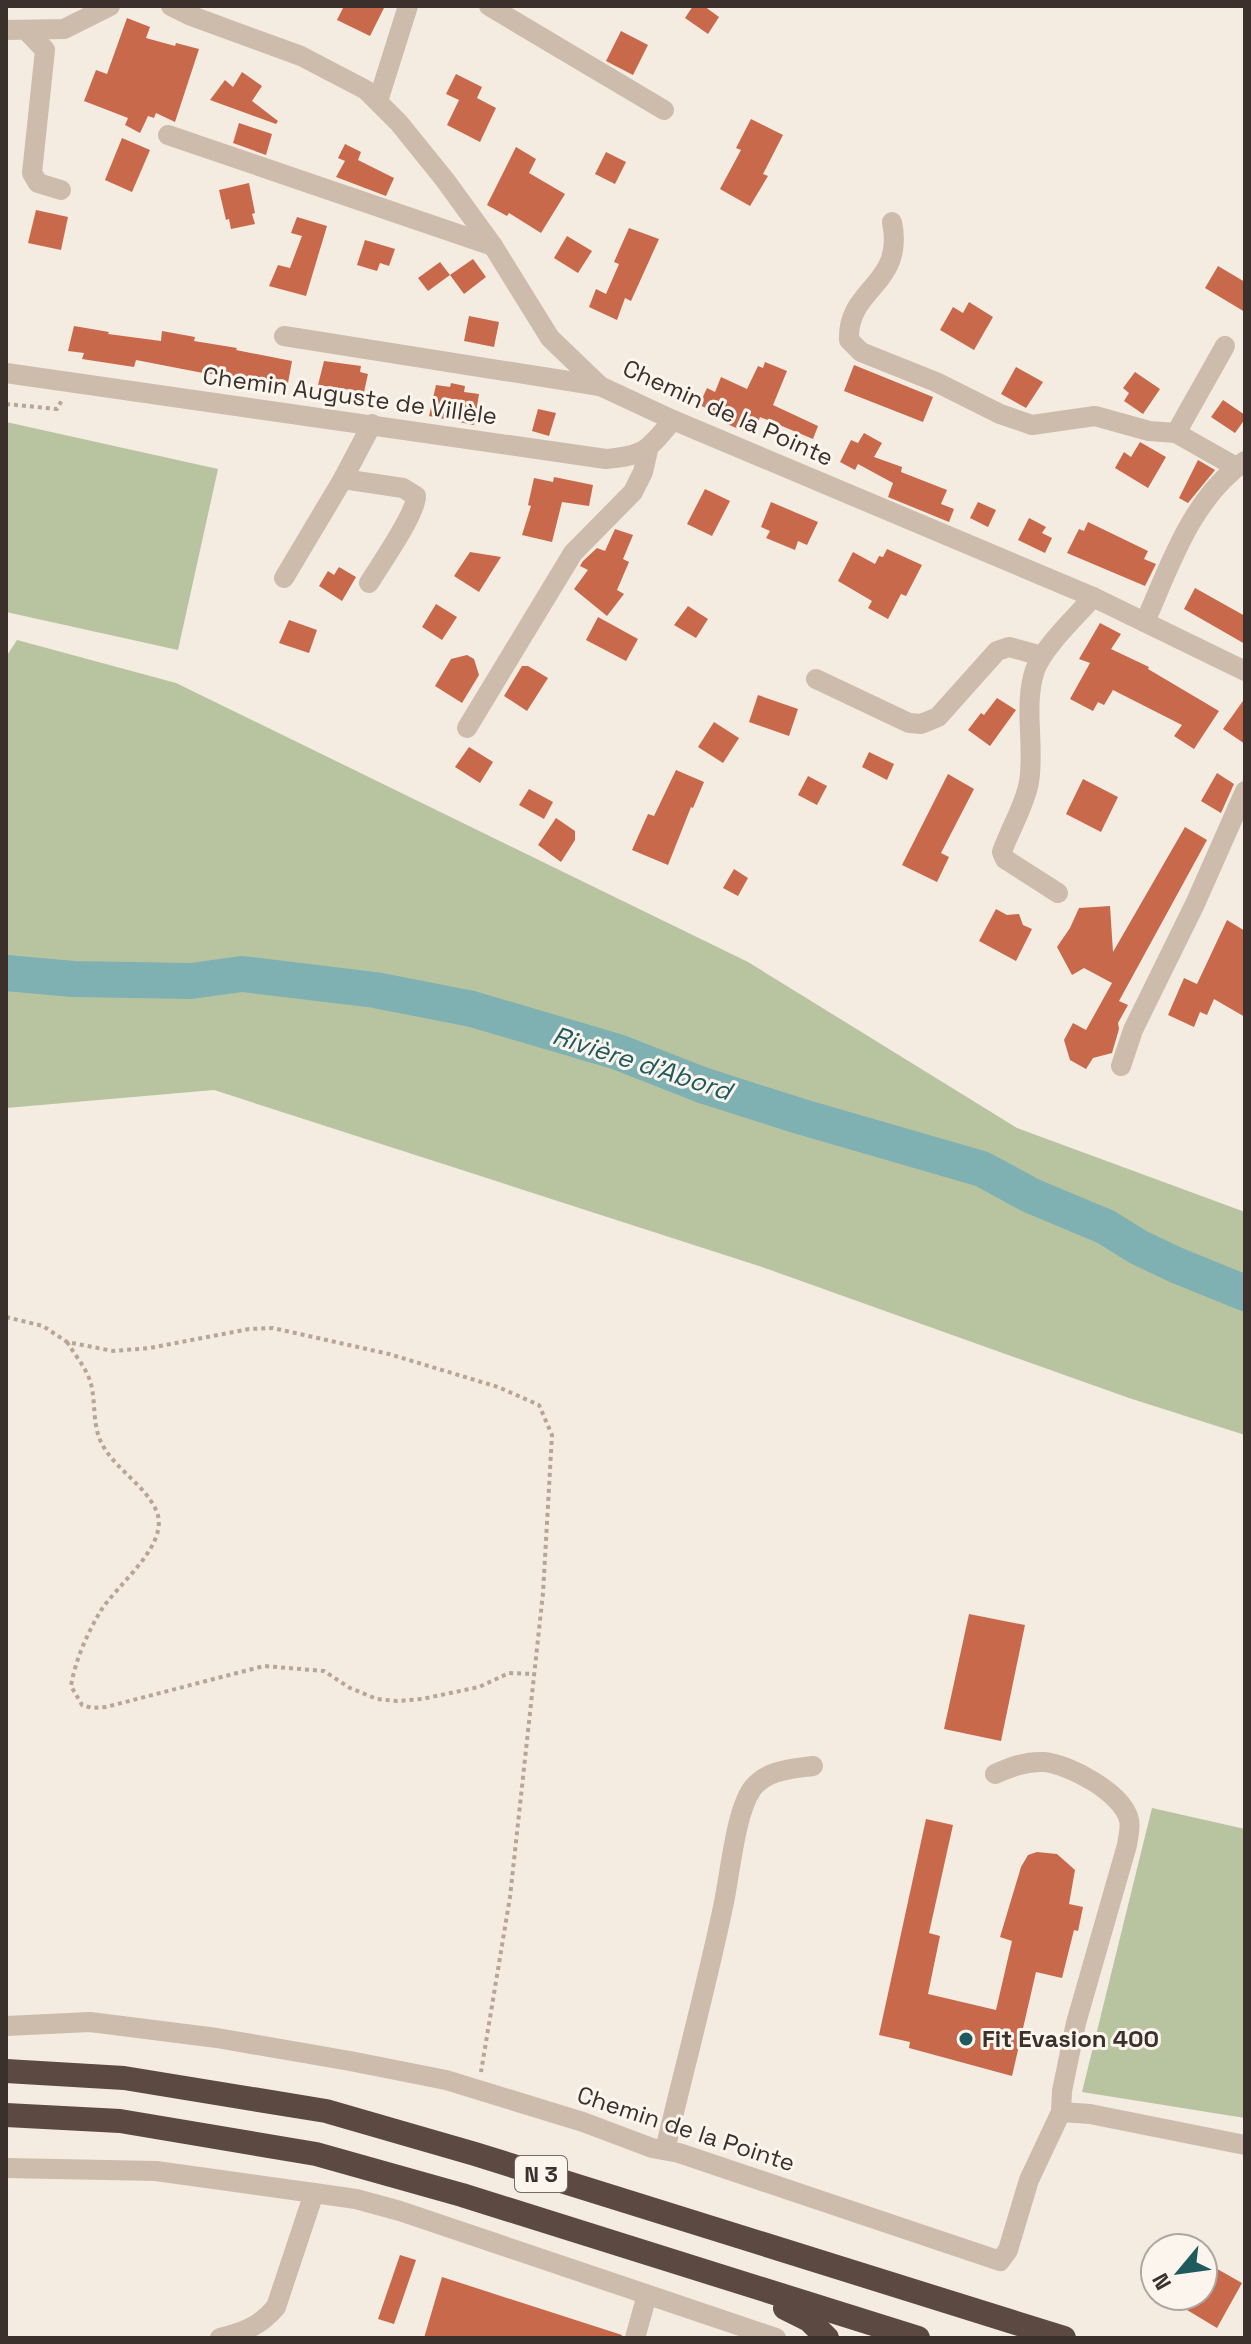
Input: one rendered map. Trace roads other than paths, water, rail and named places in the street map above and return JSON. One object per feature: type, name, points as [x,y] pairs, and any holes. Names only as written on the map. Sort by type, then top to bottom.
[{"type":"highway","name":"N 3","points":[[6,2071],[124,2078],[326,2111],[490,2158],[1064,2338]]},
{"type":"highway","name":"N 3","points":[[6,2115],[120,2121],[316,2154],[462,2195],[918,2338]]},
{"type":"highway","points":[[377,2171],[423,2192],[773,2301],[809,2320],[827,2338]]},
{"type":"street","points":[[6,30],[64,29],[110,6]]},
{"type":"street","name":"Chemin de la Pointe","points":[[171,6],[301,56],[366,90],[399,123],[445,180],[493,246],[550,338],[600,386],[673,420],[1093,597],[1245,671]]},
{"type":"street","points":[[378,101],[408,6]]},
{"type":"street","points":[[489,6],[664,110]]},
{"type":"street","points":[[27,31],[45,50],[32,173],[38,183],[61,190]]},
{"type":"street","points":[[168,135],[493,246]]},
{"type":"street","points":[[892,222],[896,242],[892,260],[877,284],[858,304],[848,324],[849,340],[861,352],[936,382],[1000,414],[1032,425],[1095,416],[1149,431],[1176,433],[1240,470],[1193,517],[1145,622]]},
{"type":"street","points":[[284,336],[600,386]]},
{"type":"street","points":[[1176,433],[1225,346]]},
{"type":"street","name":"Chemin Auguste de Villèle","points":[[6,373],[606,459],[627,457],[648,450]]},
{"type":"street","points":[[467,728],[573,553],[633,492],[643,472],[648,450],[673,420]]},
{"type":"street","points":[[284,578],[372,424]]},
{"type":"street","points":[[343,479],[403,488],[416,496],[410,514],[369,583]]},
{"type":"street","points":[[1058,893],[1005,859],[1002,852],[1029,785],[1029,707],[1035,671],[1042,656],[1093,597]]},
{"type":"street","points":[[816,679],[909,723],[921,724],[938,717],[997,651],[1009,647],[1042,656]]},
{"type":"street","points":[[1121,1066],[1133,1030],[1229,832],[1245,791]]},
{"type":"street","points":[[995,1774],[1017,1764],[1042,1762],[1063,1765],[1104,1790],[1124,1807],[1129,1819],[1127,1845],[1076,2023],[1062,2091],[1061,2112],[1090,2114],[1245,2145]]},
{"type":"street","points":[[665,2150],[723,1908],[744,1803],[766,1776],[813,1766]]},
{"type":"street","name":"Chemin de la Pointe","points":[[6,2026],[90,2022],[217,2038],[446,2080],[583,2122],[652,2148],[1000,2261],[1008,2250],[1029,2180],[1061,2112]]},
{"type":"street","points":[[6,2168],[156,2171],[356,2199],[400,2211],[776,2338]]},
{"type":"street","points":[[220,2338],[249,2330],[264,2321],[276,2307],[314,2193]]},
{"type":"street","points":[[635,2338],[647,2295]]},
{"type":"waterway","name":"Rivière d'Abord","points":[[6,973],[73,979],[191,981],[242,974],[375,990],[472,1009],[618,1052],[702,1085],[799,1116],[982,1169],[1032,1196],[1106,1227],[1176,1265],[1245,1293]]},
{"type":"place","name":"Fit Evasion 400","points":[[966,2039]]}]
